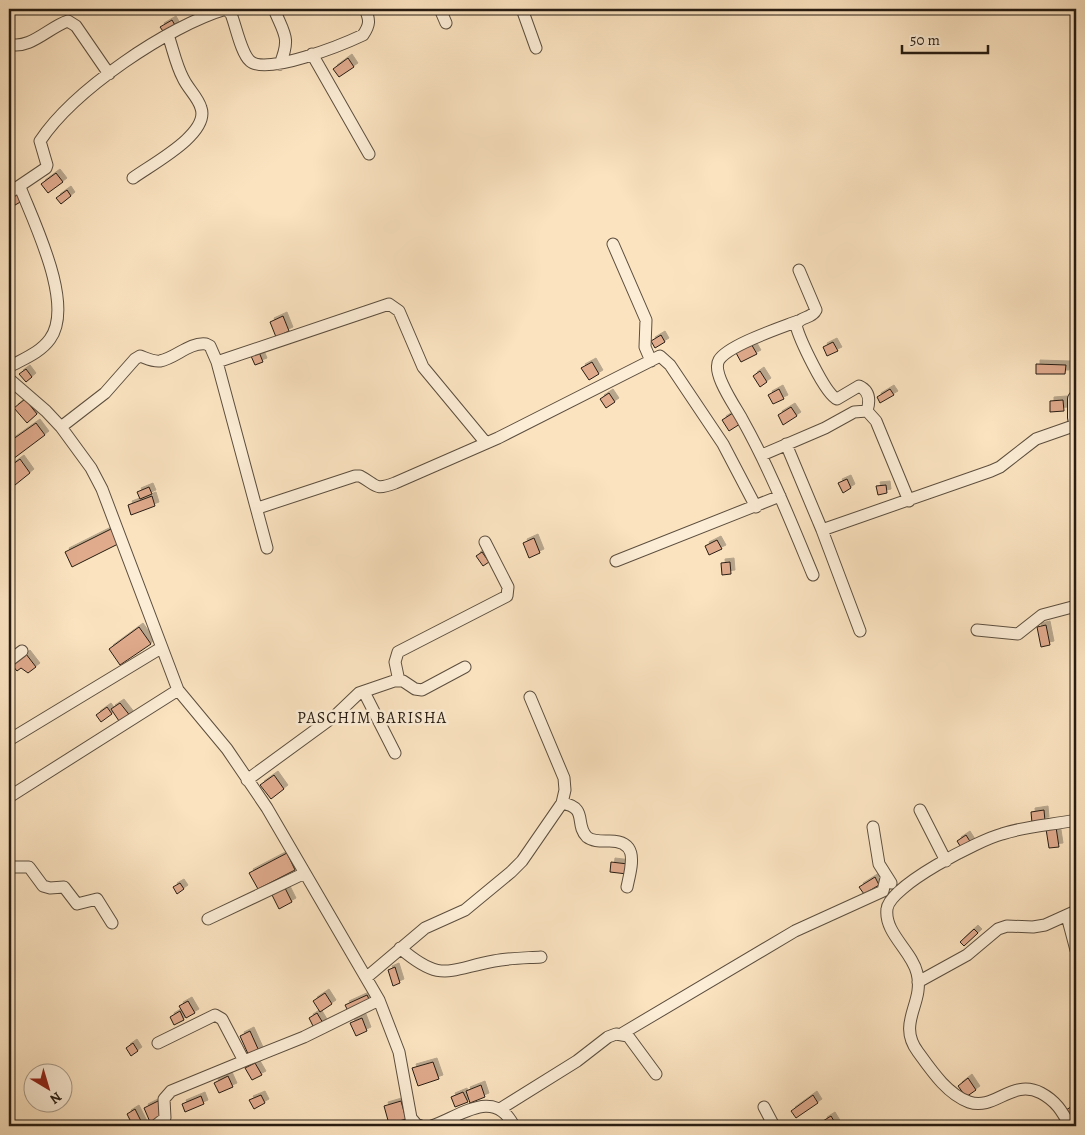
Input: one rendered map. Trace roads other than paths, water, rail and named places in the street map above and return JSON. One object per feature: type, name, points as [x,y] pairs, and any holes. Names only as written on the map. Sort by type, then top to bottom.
[{"type":"street","points":[[9,193],[46,168],[47,165],[40,147],[40,141],[45,133],[109,74],[138,53],[168,35],[226,9],[231,14],[248,59],[256,64],[280,64],[363,35],[369,28],[369,19],[365,9]]},
{"type":"street","points":[[274,9],[287,40],[287,47],[280,64]]},
{"type":"street","points":[[440,9],[446,23]]},
{"type":"street","points":[[522,9],[536,48]]},
{"type":"street","points":[[9,44],[21,45],[30,42],[68,20],[76,26],[109,74]]},
{"type":"street","points":[[133,178],[185,141],[196,132],[202,122],[201,106],[181,74],[168,35]]},
{"type":"street","points":[[312,54],[369,154]]},
{"type":"street","points":[[9,366],[33,354],[50,340],[57,326],[59,312],[56,290],[20,187]]},
{"type":"street","points":[[613,244],[646,320],[645,347],[651,361]]},
{"type":"street","points":[[799,270],[816,310],[812,315],[750,340],[719,360],[718,376],[762,455],[813,575]]},
{"type":"street","points":[[217,362],[389,304],[399,311],[422,366],[486,444]]},
{"type":"street","points":[[798,321],[797,328],[826,390],[837,399],[859,386],[862,387],[867,392],[870,402],[867,411]]},
{"type":"street","points":[[61,427],[105,392],[130,362],[140,356],[162,360],[202,343],[210,346],[217,362],[258,508],[267,548]]},
{"type":"street","points":[[258,508],[355,476],[360,476],[376,487],[383,488],[486,444],[660,356],[670,365],[723,444],[756,507]]},
{"type":"street","points":[[9,381],[46,411],[61,427],[91,468],[102,488],[178,690],[227,749],[305,872],[367,977],[379,1000],[399,1052],[411,1118],[416,1124],[421,1126]]},
{"type":"street","points":[[1076,399],[1076,418]]},
{"type":"street","points":[[762,455],[825,428],[854,412],[867,411]]},
{"type":"street","points":[[867,411],[876,421],[909,500]]},
{"type":"street","points":[[822,530],[991,471],[1000,467],[1036,439],[1076,425]]},
{"type":"street","points":[[786,444],[822,530],[860,631]]},
{"type":"street","points":[[616,561],[780,496]]},
{"type":"street","points":[[399,681],[395,662],[398,652],[507,596],[508,587],[485,542]]},
{"type":"street","points":[[977,630],[1018,634],[1042,615],[1076,606]]},
{"type":"street","points":[[9,740],[161,648]]},
{"type":"street","points":[[9,660],[22,651]]},
{"type":"street","points":[[247,780],[336,715],[356,695],[389,682],[399,681],[422,690],[465,667]]},
{"type":"street","points":[[9,797],[178,690]]},
{"type":"street","points":[[364,692],[395,753]]},
{"type":"street","points":[[367,977],[425,928],[465,910],[495,886],[522,861],[562,803],[565,790],[561,768],[530,697]]},
{"type":"street","points":[[562,803],[570,804],[577,810],[580,814],[584,831],[589,838],[598,841],[619,841],[630,850],[633,857],[627,887]]},
{"type":"street","points":[[920,810],[946,861]]},
{"type":"street","points":[[1070,1126],[1058,1105],[1035,1090],[1017,1089],[981,1104],[970,1103],[946,1087],[912,1043],[908,1029],[918,994],[918,982],[914,966],[894,933],[887,915],[887,906],[898,892],[946,861],[1000,834],[1034,825],[1076,820]]},
{"type":"street","points":[[873,827],[878,864],[886,878],[898,892]]},
{"type":"street","points":[[9,867],[30,866],[43,886],[50,888],[64,887],[77,904],[97,899],[112,923]]},
{"type":"street","points":[[208,919],[305,872]]},
{"type":"street","points":[[500,1109],[577,1061],[608,1037],[623,1033],[795,931],[883,891],[886,878]]},
{"type":"street","points":[[918,982],[967,955],[998,930],[1007,926],[1039,926],[1071,914],[1076,950]]},
{"type":"street","points":[[400,948],[424,967],[447,973],[495,960],[540,957]]},
{"type":"street","points":[[155,1126],[165,1118],[164,1099],[171,1091],[304,1037],[379,1000]]},
{"type":"street","points":[[158,1043],[216,1015],[222,1019],[244,1061]]},
{"type":"street","points":[[623,1033],[628,1036],[656,1074]]},
{"type":"street","points":[[432,1126],[482,1106],[500,1109],[509,1116],[514,1126]]},
{"type":"street","points":[[764,1106],[774,1126]]},
{"type":"district","name":"PASCHIM BARISHA","points":[[372,717]]}]
